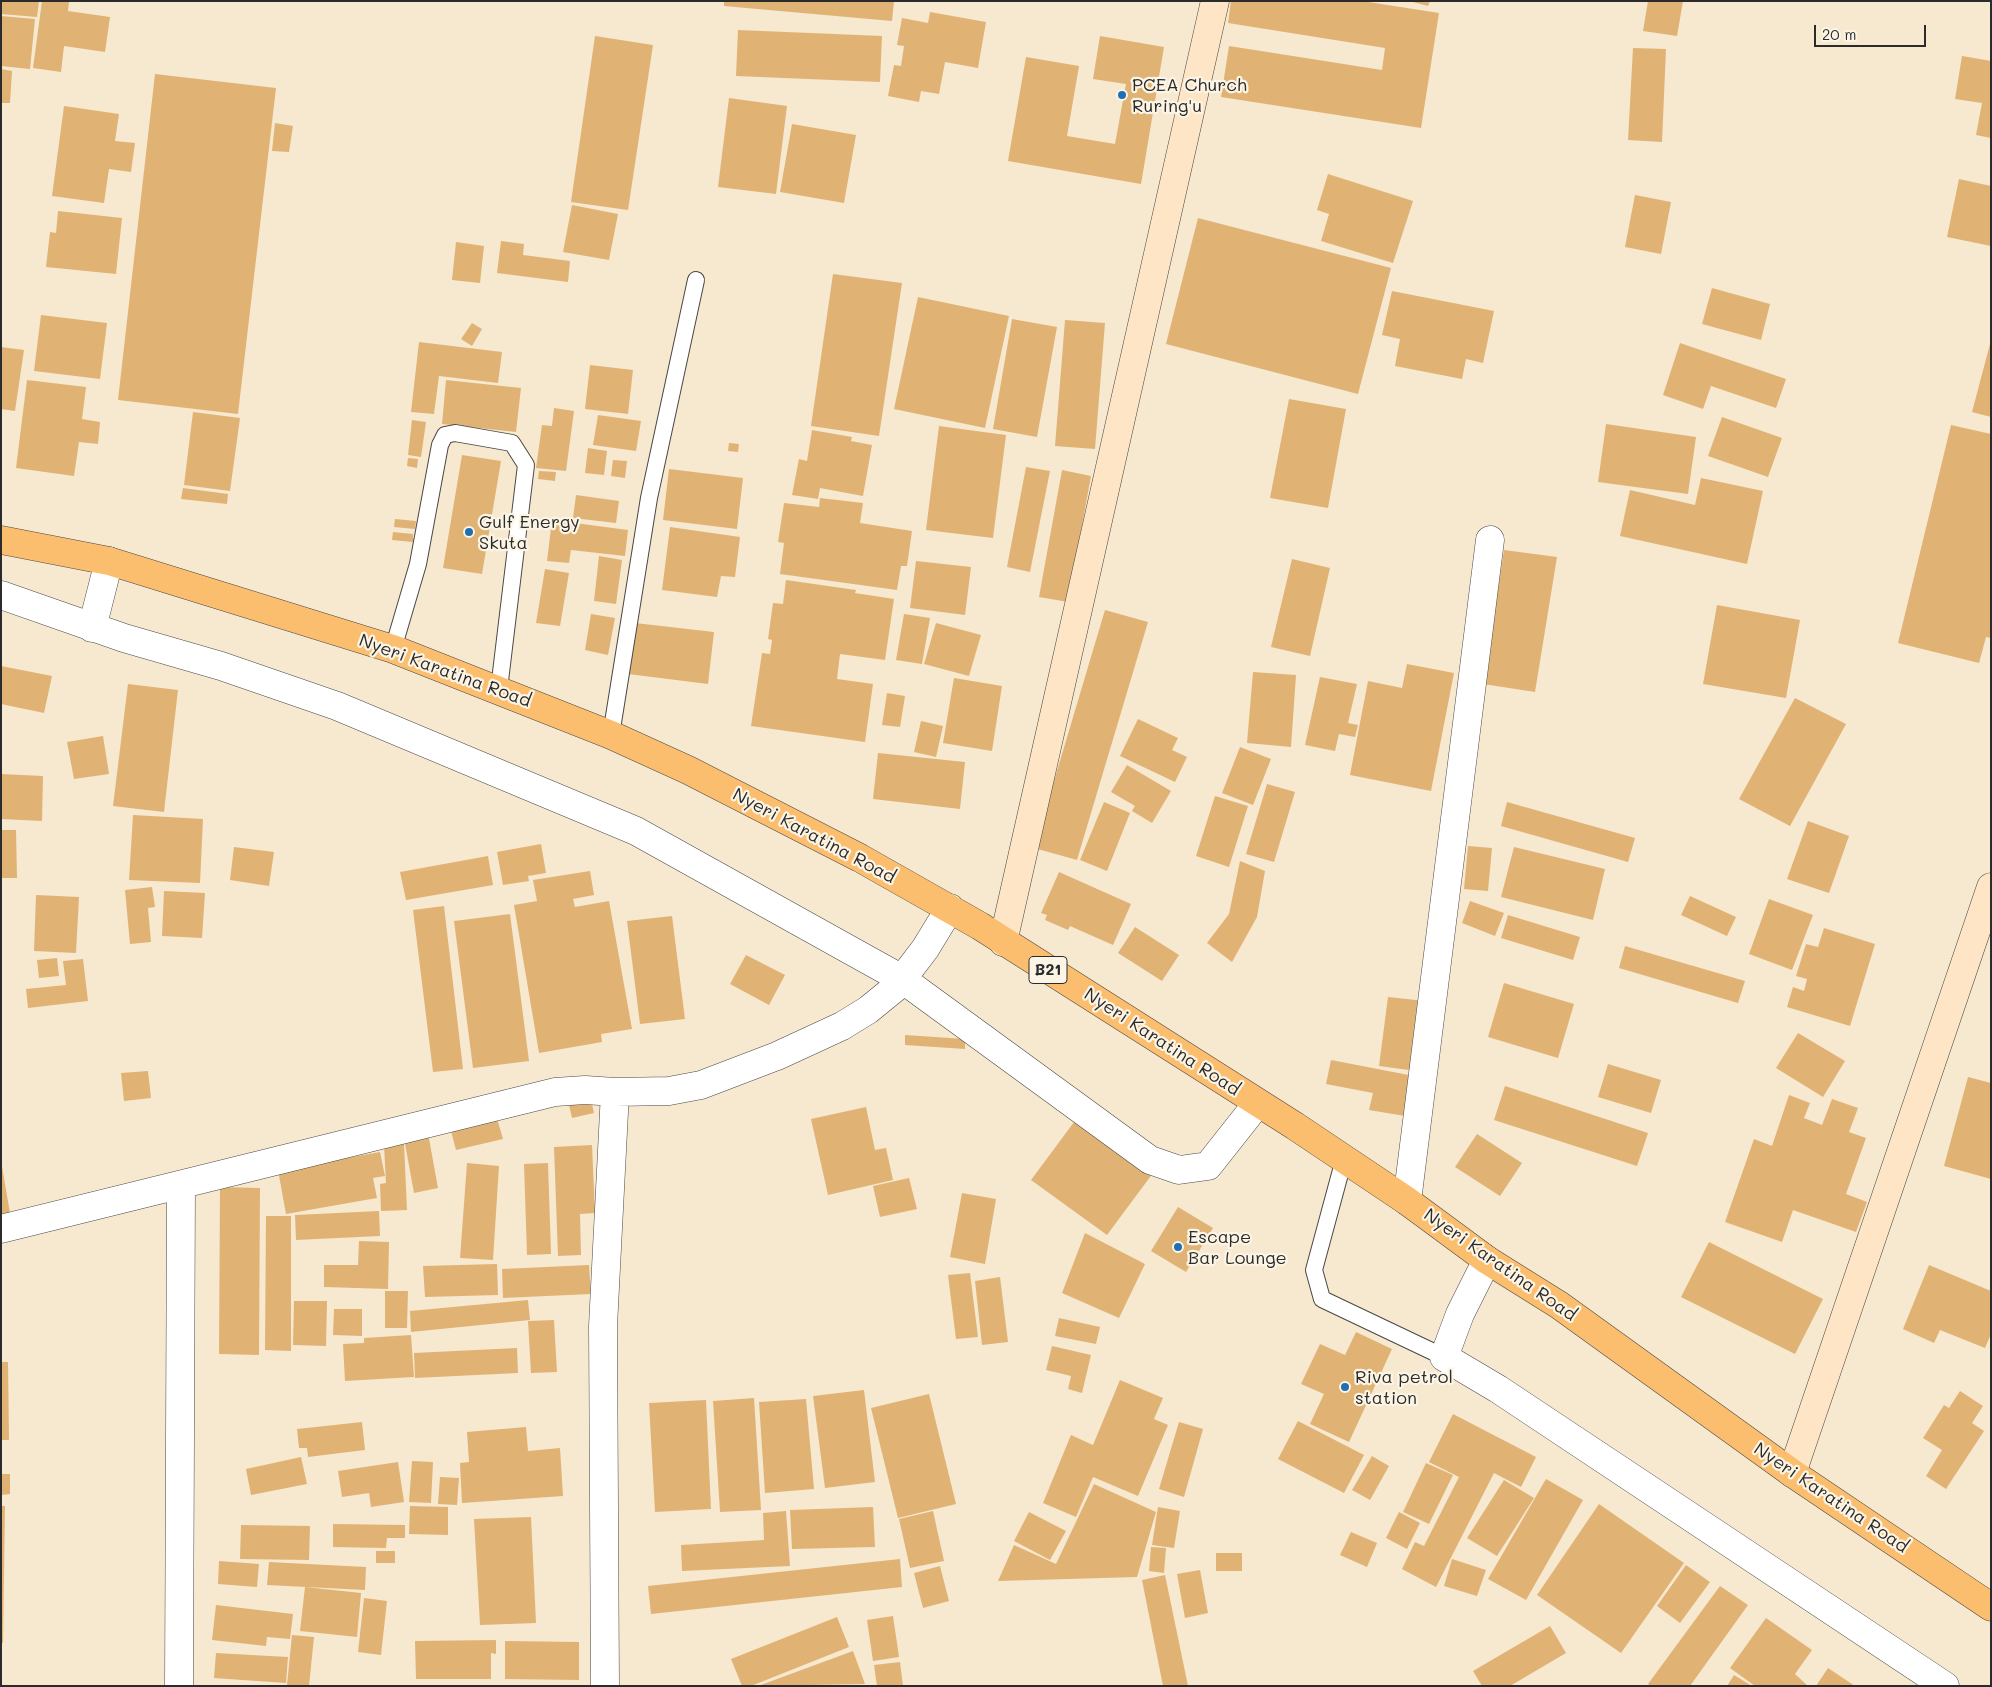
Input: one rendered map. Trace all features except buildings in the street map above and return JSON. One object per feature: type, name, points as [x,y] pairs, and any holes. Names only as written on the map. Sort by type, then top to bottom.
[{"type":"highway","name":"Nyeri Karatina Road","points":[[1,540],[109,561],[393,649],[499,689],[611,735],[688,770],[851,853],[950,908],[1090,995],[1344,1159],[1407,1201],[1487,1260],[1559,1305],[1792,1473],[1991,1607]]},
{"type":"street","points":[[1003,942],[1215,1]]},
{"type":"street","points":[[1407,1201],[1490,540]]},
{"type":"street","points":[[92,628],[109,561]]},
{"type":"street","points":[[1,595],[92,628],[221,666],[337,706],[636,831],[902,979],[1150,1160],[1179,1170],[1208,1166],[1257,1104]]},
{"type":"street","points":[[1792,1473],[1991,887]]},
{"type":"street","points":[[1,1229],[555,1092],[585,1090],[615,1092],[669,1091],[701,1085],[777,1056],[842,1026],[868,1010],[902,979],[925,949],[950,908]]},
{"type":"street","points":[[606,1686],[603,1326],[615,1092]]},
{"type":"street","points":[[179,1686],[181,1186]]},
{"type":"street","points":[[1487,1260],[1460,1314],[1444,1357],[1498,1389],[1945,1686]]},
{"type":"lane","points":[[611,735],[649,498],[696,280]]},
{"type":"lane","points":[[393,649],[418,564],[437,472],[440,445],[445,435],[455,433],[512,443],[526,464],[499,689]]},
{"type":"lane","points":[[1344,1159],[1314,1270],[1322,1299],[1444,1357]]},
{"type":"place","name":"PCEA Church Ruring'u","points":[[1122,95]]},
{"type":"place","name":"Gulf Energy Skuta","points":[[469,532]]},
{"type":"place","name":"Escape Bar Lounge","points":[[1178,1247]]},
{"type":"place","name":"Riva petrol station","points":[[1345,1387]]}]
